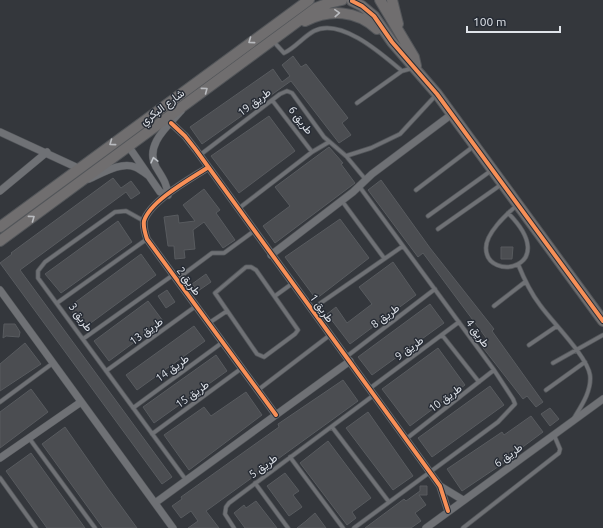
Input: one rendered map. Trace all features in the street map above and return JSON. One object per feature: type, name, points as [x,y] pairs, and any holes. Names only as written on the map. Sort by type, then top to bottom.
[{"type":"main road","points":[[282,18],[300,0]]},
{"type":"main road","name":"شارع البكري","points":[[0,227],[282,18],[309,0]]},
{"type":"main road","points":[[349,0],[362,6],[374,16],[392,42]]},
{"type":"main road","name":"شارع البكري","points":[[0,241],[81,183],[316,8],[329,3],[349,0]]},
{"type":"main road","points":[[380,0],[414,57],[416,68]]},
{"type":"main road","points":[[392,0],[404,41]]},
{"type":"main road","points":[[287,29],[316,16],[344,12],[368,20],[392,42],[437,94],[603,321]]},
{"type":"main road","points":[[129,147],[129,140],[131,136],[158,116],[174,98]]},
{"type":"street","points":[[168,195],[167,184],[153,161],[152,151],[156,140],[191,101]]},
{"type":"street","points":[[271,255],[452,114]]},
{"type":"street","name":"طريق 1","points":[[171,123],[185,136],[440,486],[448,511]]},
{"type":"street","points":[[0,132],[47,152],[78,168]]},
{"type":"street","points":[[129,147],[160,192],[168,195]]},
{"type":"street","points":[[0,191],[47,152]]},
{"type":"street","points":[[81,183],[115,168],[126,166],[135,167],[149,176]]},
{"type":"street","points":[[144,221],[150,210],[168,195],[207,168]]},
{"type":"street","name":"طريق 2","points":[[144,221],[147,239],[276,415]]},
{"type":"street","points":[[0,290],[3,300],[53,363],[173,528]]},
{"type":"street","points":[[155,503],[276,415],[348,359]]},
{"type":"street","name":"طريق 6","points":[[426,528],[603,399]]},
{"type":"street","points":[[0,458],[81,402]]},
{"type":"street","name":"طريق 1","points":[[440,486],[464,500]]},
{"type":"lane","points":[[272,40],[284,53],[314,31],[330,29],[350,34],[371,45],[402,71]]},
{"type":"lane","points":[[357,103],[402,71],[416,68]]},
{"type":"lane","name":"طريق 19","points":[[199,156],[272,100],[287,91],[292,93],[329,142],[346,156],[366,180]]},
{"type":"lane","points":[[346,156],[371,148],[400,134],[437,94]]},
{"type":"lane","name":"طريق 6","points":[[272,100],[312,152]]},
{"type":"lane","points":[[238,209],[312,152],[329,142]]},
{"type":"lane","points":[[416,190],[475,145]]},
{"type":"lane","points":[[428,216],[493,169]]},
{"type":"lane","points":[[438,229],[503,184]]},
{"type":"lane","name":"طريق 4","points":[[359,185],[494,370],[515,404],[513,408],[498,422],[430,472]]},
{"type":"lane","points":[[342,201],[384,258]]},
{"type":"lane","points":[[508,213],[525,232],[529,244],[528,253],[518,264],[509,267],[499,266],[490,259],[486,248],[496,226],[508,213],[518,204]]},
{"type":"lane","name":"طريق 3","points":[[144,221],[126,211],[115,212],[45,262],[38,271],[38,278],[186,480]]},
{"type":"lane","points":[[83,339],[212,253],[224,253],[254,231]]},
{"type":"lane","points":[[57,303],[147,239]]},
{"type":"lane","points":[[312,309],[403,246]]},
{"type":"lane","points":[[518,264],[525,282],[585,362],[590,375],[589,389],[571,422]]},
{"type":"lane","points":[[249,266],[256,270],[298,330],[295,334],[264,356],[257,354],[227,311],[215,295],[215,291],[249,266]]},
{"type":"lane","points":[[494,306],[525,282]]},
{"type":"lane","points":[[274,296],[293,284]]},
{"type":"lane","name":"طريق 8","points":[[348,359],[435,289]]},
{"type":"lane","name":"طريق 13","points":[[106,371],[196,306]]},
{"type":"lane","points":[[209,323],[227,311]]},
{"type":"lane","name":"طريق 9","points":[[369,389],[459,322]]},
{"type":"lane","points":[[529,345],[557,326]]},
{"type":"lane","points":[[258,390],[330,335]]},
{"type":"lane","points":[[442,335],[479,382]]},
{"type":"lane","points":[[553,363],[603,335]]},
{"type":"lane","name":"طريق 14","points":[[133,408],[223,342]]},
{"type":"lane","points":[[546,390],[585,362]]},
{"type":"lane","points":[[0,402],[53,363]]},
{"type":"lane","name":"طريق 15","points":[[152,434],[242,368]]},
{"type":"lane","name":"طريق 10","points":[[406,439],[494,370]]},
{"type":"lane","name":"طريق 5","points":[[234,528],[225,514],[226,507],[374,395]]},
{"type":"lane","points":[[332,427],[389,502]]},
{"type":"lane","points":[[463,528],[559,453],[560,449],[554,435]]},
{"type":"lane","points":[[29,438],[95,528]]},
{"type":"lane","points":[[290,458],[343,528]]},
{"type":"lane","points":[[354,528],[430,472]]},
{"type":"lane","points":[[0,478],[34,527]]},
{"type":"lane","points":[[255,484],[288,528]]},
{"type":"building","points":[[293,56],[301,67],[306,64],[348,118],[342,123],[351,135],[339,143],[291,81],[202,144],[190,127],[273,69],[282,82],[290,76],[282,65]]},
{"type":"building","points":[[269,116],[295,151],[239,193],[211,156]]},
{"type":"building","points":[[329,147],[343,163],[341,164],[355,183],[275,243],[263,226],[290,206],[275,187]]},
{"type":"building","points":[[113,178],[121,188],[131,181],[140,193],[131,199],[126,192],[20,270],[172,477],[162,484],[0,263],[12,254],[11,253]]},
{"type":"building","points":[[381,180],[430,248],[494,329],[492,331],[543,402],[536,407],[527,396],[523,399],[480,344],[487,339],[423,253],[418,257],[368,190]]},
{"type":"building","points":[[204,189],[220,210],[216,213],[235,240],[223,248],[204,222],[193,230],[195,249],[184,250],[185,258],[175,259],[174,246],[168,246],[164,217],[178,215],[179,223],[195,221],[183,205]]},
{"type":"building","points":[[340,219],[369,258],[316,299],[285,257]]},
{"type":"building","points":[[118,221],[132,242],[61,293],[45,274]]},
{"type":"building","points":[[501,247],[513,247],[512,259],[501,259]]},
{"type":"building","points":[[141,254],[156,275],[84,328],[69,307]]},
{"type":"building","points":[[393,262],[416,295],[350,344],[327,314],[336,307],[347,323],[372,304],[359,287]]},
{"type":"building","points":[[206,274],[211,282],[198,291],[192,284]]},
{"type":"building","points":[[167,290],[175,302],[166,308],[158,296]]},
{"type":"building","points":[[148,301],[163,321],[109,361],[94,341]]},
{"type":"building","points":[[430,304],[444,323],[372,375],[358,357]]},
{"type":"building","points":[[4,324],[15,324],[20,332],[19,337],[6,336],[3,338]]},
{"type":"building","points":[[194,326],[205,341],[137,390],[126,375]]},
{"type":"building","points":[[25,343],[41,364],[0,391],[0,364]]},
{"type":"building","points":[[438,348],[465,385],[410,426],[382,389]]},
{"type":"building","points":[[216,355],[227,371],[154,423],[143,407]]},
{"type":"building","points":[[343,380],[358,401],[206,511],[219,528],[188,528],[198,521],[191,511],[181,518],[172,506],[182,499],[181,497],[279,427],[278,424]]},
{"type":"building","points":[[490,386],[504,405],[432,457],[418,438]]},
{"type":"building","points":[[31,389],[48,412],[0,448],[0,412]]},
{"type":"building","points":[[246,392],[262,415],[189,470],[164,435],[204,407],[211,416]]},
{"type":"building","points":[[550,408],[559,419],[550,426],[541,414]]},
{"type":"building","points":[[368,412],[413,476],[393,490],[346,428]]},
{"type":"building","points":[[531,416],[543,432],[516,452],[517,454],[462,491],[447,469],[502,432],[504,435]]},
{"type":"building","points":[[65,427],[137,528],[103,528],[42,444]]},
{"type":"building","points":[[328,441],[371,498],[352,512],[356,518],[347,525],[300,463]]},
{"type":"building","points":[[31,453],[85,528],[47,528],[6,471]]},
{"type":"building","points":[[285,473],[299,491],[293,495],[302,507],[289,516],[267,486]]},
{"type":"building","points":[[420,486],[427,486],[427,495],[419,495],[426,505],[415,513],[421,521],[411,528],[365,528],[404,499],[406,501],[420,491]]},
{"type":"building","points":[[256,501],[277,528],[245,528],[234,513],[244,505],[246,508]]},
{"type":"building","points":[[315,513],[326,528],[297,528],[306,521]]},
{"type":"cycle path","points":[[352,1],[362,6],[374,16],[392,42],[437,94],[603,321]]},
{"type":"cycle path","points":[[171,123],[185,136],[196,150],[440,486],[448,511]]},
{"type":"cycle path","points":[[207,168],[171,191],[154,206],[144,221],[145,232],[147,239],[276,415]]}]
